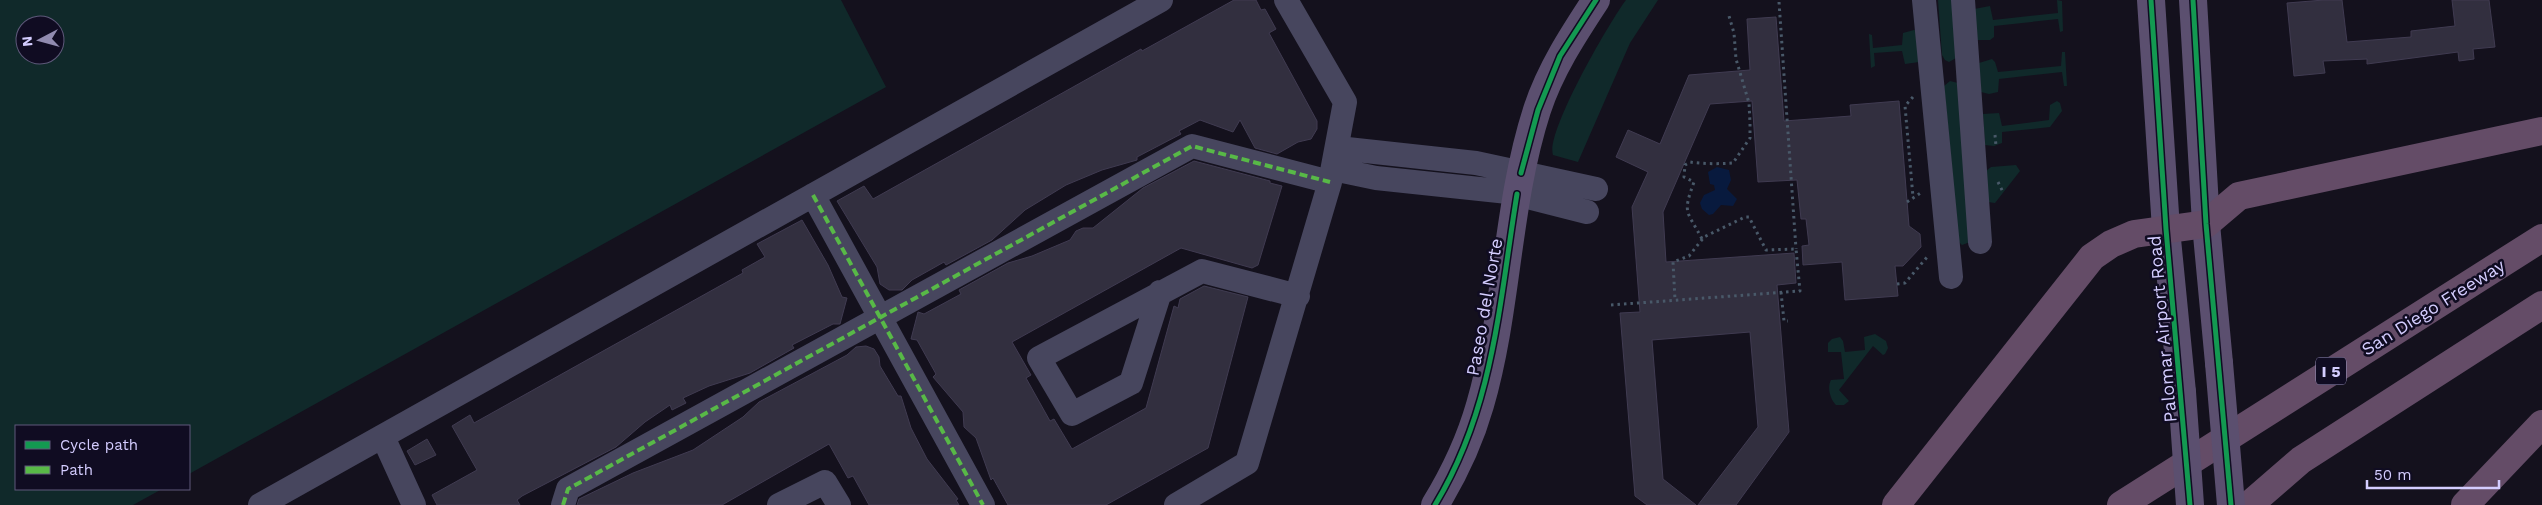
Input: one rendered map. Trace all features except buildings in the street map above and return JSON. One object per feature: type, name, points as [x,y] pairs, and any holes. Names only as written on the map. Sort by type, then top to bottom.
[{"type":"highway","points":[[1896,505],[2092,257],[2129,236],[2206,224],[2239,196],[2542,132]]},
{"type":"highway","name":"San Diego Freeway","points":[[2121,505],[2542,238]]},
{"type":"highway","points":[[2249,505],[2301,460],[2542,305]]},
{"type":"highway","points":[[2465,505],[2542,424]]},
{"type":"main road","name":"Paseo del Norte","points":[[1435,505],[1453,475],[1480,405],[1498,324],[1519,184],[1538,110],[1560,56],[1596,0]]},
{"type":"main road","name":"Palomar Airport Road","points":[[2151,0],[2166,229],[2182,392],[2190,505]]},
{"type":"main road","points":[[2193,0],[2206,224],[2231,505]]},
{"type":"street","points":[[260,505],[1160,0]]},
{"type":"street","points":[[1176,505],[1248,464],[1334,166],[1345,102],[1286,0]]},
{"type":"street","points":[[1924,0],[1950,278]]},
{"type":"street","points":[[1963,0],[1980,242]]},
{"type":"street","points":[[563,505],[568,489],[1192,146],[1334,166],[1376,178],[1480,187],[1519,184],[1596,189]]},
{"type":"street","points":[[1519,184],[1587,212]]},
{"type":"street","points":[[813,195],[983,505]]},
{"type":"street","points":[[1160,292],[1131,383],[1072,414],[1040,358],[1160,292],[1202,271],[1298,296]]},
{"type":"street","points":[[383,436],[414,505]]},
{"type":"street","points":[[779,505],[825,482],[839,505]]},
{"type":"path","points":[[1611,305],[1800,291],[1779,2]]},
{"type":"path","points":[[1702,240],[1686,213],[1686,205],[1694,182],[1684,177],[1685,165],[1690,162],[1699,165],[1709,162],[1733,162],[1750,138],[1749,102],[1736,59],[1734,33],[1729,16]]},
{"type":"path","points":[[1913,94],[1913,100],[1905,106],[1913,197]]},
{"type":"path","points":[[1998,175],[1998,184],[2003,192]]},
{"type":"path","points":[[1907,202],[1925,190],[1925,199]]},
{"type":"path","points":[[1675,300],[1673,262],[1689,256],[1702,240],[1745,217],[1749,217],[1766,250],[1796,249]]},
{"type":"path","points":[[1897,284],[1905,283],[1927,259],[1929,253]]},
{"type":"path","points":[[1781,292],[1784,321],[1788,321]]},
{"type":"green space","points":[[0,0],[841,0],[886,87],[190,473],[190,425],[15,425],[15,490],[160,490],[133,505],[0,505]]},
{"type":"green space","points":[[1626,0],[1658,0],[1630,43],[1578,162],[1553,155],[1553,143],[1568,102],[1594,52]]},
{"type":"green space","points":[[1938,0],[1953,0],[1956,58],[1949,62],[1942,55]]},
{"type":"green space","points":[[2057,0],[2062,1],[2063,31],[2060,32],[2058,19],[1994,26],[1994,37],[1990,40],[1977,40],[1974,9],[1990,6],[1993,20],[2058,13]]},
{"type":"green space","points":[[1914,30],[1918,31],[1919,62],[1905,64],[1902,51],[1874,53],[1875,66],[1871,68],[1869,34],[1872,35],[1873,48],[1902,45],[1903,33]]},
{"type":"green space","points":[[2062,52],[2065,52],[2067,86],[2064,86],[2062,72],[1999,79],[1998,92],[1989,94],[1981,92],[1979,63],[1992,59],[1998,72],[2061,66]]},
{"type":"green space","points":[[1950,81],[1958,83],[1970,242],[1962,245],[1959,242],[1944,86]]},
{"type":"green space","points":[[2057,101],[2060,103],[2062,111],[2050,127],[2002,132],[2002,143],[1994,146],[1985,145],[1983,114],[1999,113],[2002,126],[2049,120],[2050,105]]},
{"type":"green space","points":[[2016,165],[2020,171],[1995,203],[1988,202],[1986,171],[1991,167]]},
{"type":"green space","points":[[1875,334],[1886,341],[1888,348],[1885,354],[1883,355],[1873,346],[1839,390],[1849,401],[1844,405],[1836,405],[1831,396],[1829,386],[1831,380],[1844,379],[1841,352],[1828,352],[1828,343],[1832,339],[1840,337],[1843,341],[1845,352],[1865,350],[1864,337]]},
{"type":"water","points":[[1717,167],[1729,170],[1731,180],[1727,189],[1737,199],[1733,206],[1721,205],[1713,214],[1709,215],[1702,209],[1700,203],[1704,195],[1715,190],[1714,185],[1710,184],[1708,172]]},
{"type":"marked path","points":[[563,505],[568,489],[1192,146],[1330,182]]},
{"type":"marked path","points":[[813,195],[983,505]]},
{"type":"cycle path","points":[[1521,173],[1538,110],[1560,56],[1596,0]]},
{"type":"cycle path","points":[[2151,0],[2166,229],[2190,505]]},
{"type":"cycle path","points":[[2193,0],[2206,224],[2231,505]]},
{"type":"cycle path","points":[[1435,505],[1455,468],[1470,431],[1482,393],[1499,315],[1517,194]]}]
